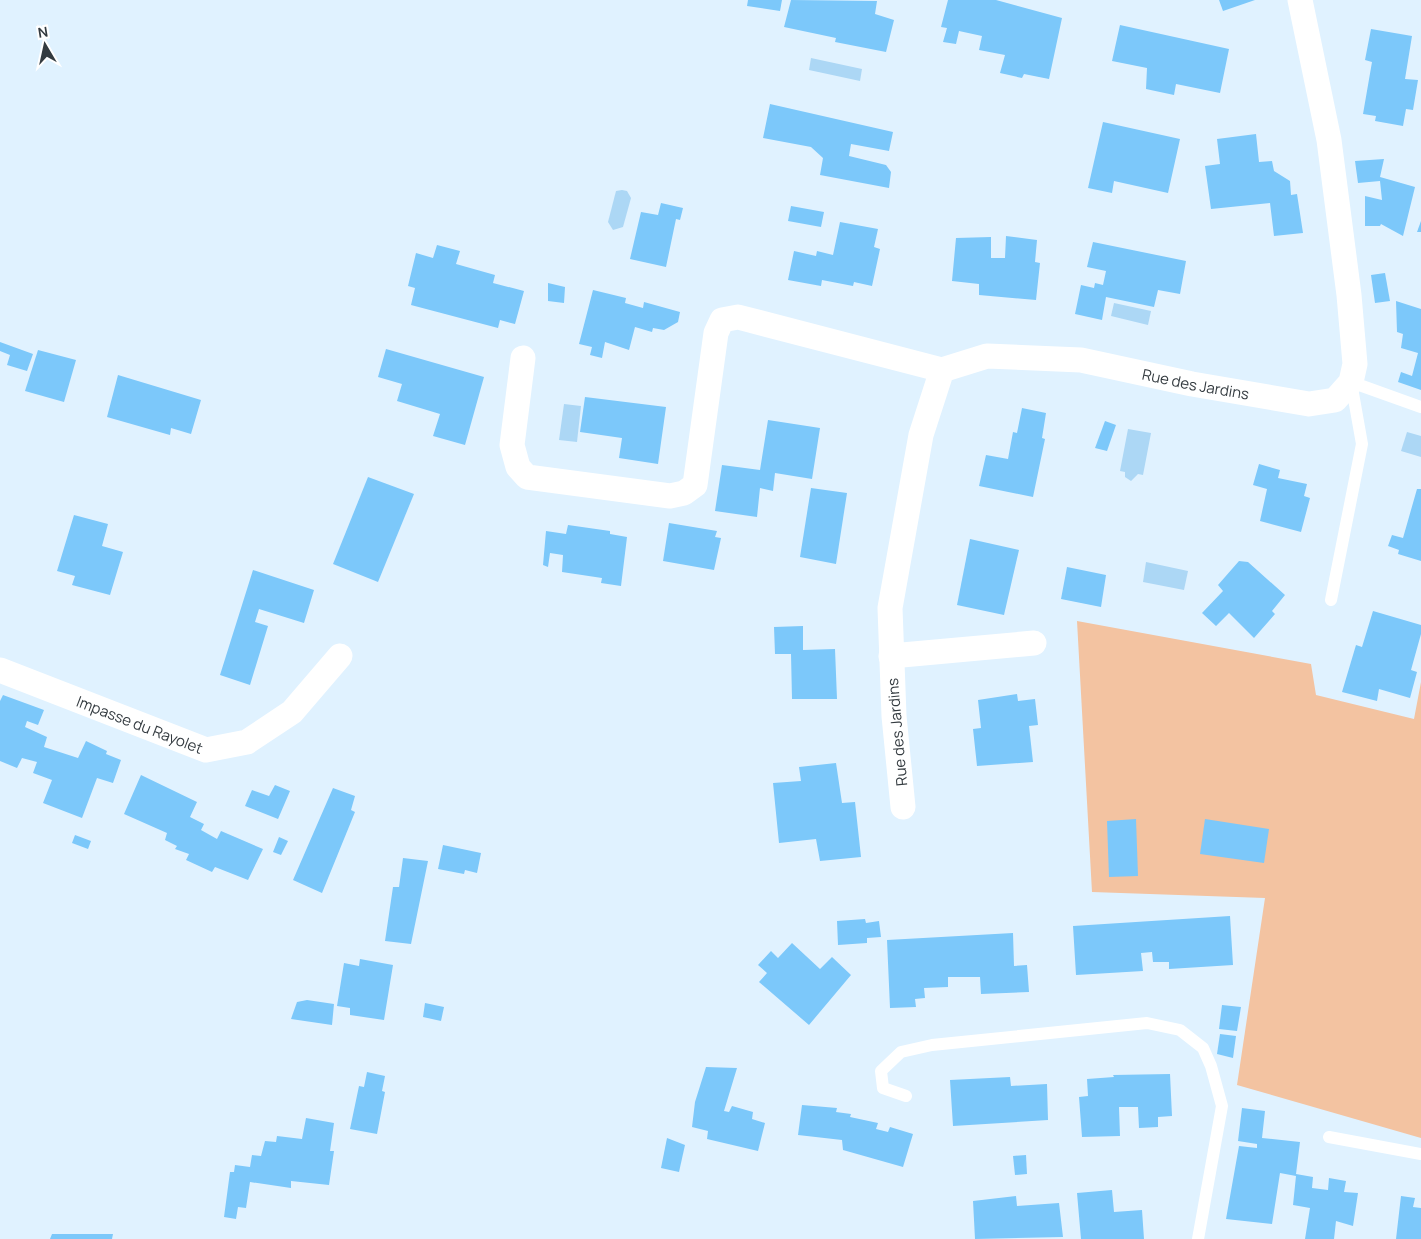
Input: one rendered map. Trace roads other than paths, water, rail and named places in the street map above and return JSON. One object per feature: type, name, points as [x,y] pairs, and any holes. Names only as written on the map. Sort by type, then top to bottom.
[{"type":"street","points":[[1300,0],[1330,150],[1350,294],[1354,364],[1351,382]]},
{"type":"street","points":[[523,358],[512,445],[518,467],[528,477],[670,496],[684,493],[695,485],[716,333],[722,320],[738,317],[942,370]]},
{"type":"street","name":"Rue des Jardins","points":[[903,807],[894,716],[890,608],[921,435],[942,370],[987,356],[1081,360],[1192,384],[1309,404],[1335,400],[1351,382]]},
{"type":"street","name":"Rue des Jardins","points":[[892,656],[1034,643]]},
{"type":"street","name":"Impasse du Rayolet","points":[[0,670],[206,750],[247,742],[292,712],[340,656]]},
{"type":"lane","points":[[1331,600],[1362,444],[1351,382],[1421,406]]},
{"type":"lane","points":[[906,1096],[884,1088],[881,1071],[901,1052],[932,1045],[1147,1023],[1180,1030],[1202,1048],[1211,1066],[1222,1106],[1198,1239]]},
{"type":"lane","points":[[1329,1137],[1421,1154]]},
{"type":"water","points":[[811,58],[862,69],[860,81],[809,70]]},
{"type":"water","points":[[616,191],[627,191],[631,198],[623,227],[613,230],[608,222]]},
{"type":"water","points":[[1114,303],[1151,311],[1148,325],[1111,316]]},
{"type":"water","points":[[564,404],[581,406],[577,442],[559,440]]},
{"type":"water","points":[[1128,429],[1151,433],[1143,475],[1138,474],[1131,481],[1125,477],[1125,472],[1120,471]]},
{"type":"water","points":[[1407,432],[1421,436],[1421,457],[1401,451]]},
{"type":"water","points":[[1146,562],[1188,571],[1184,590],[1143,582]]}]
